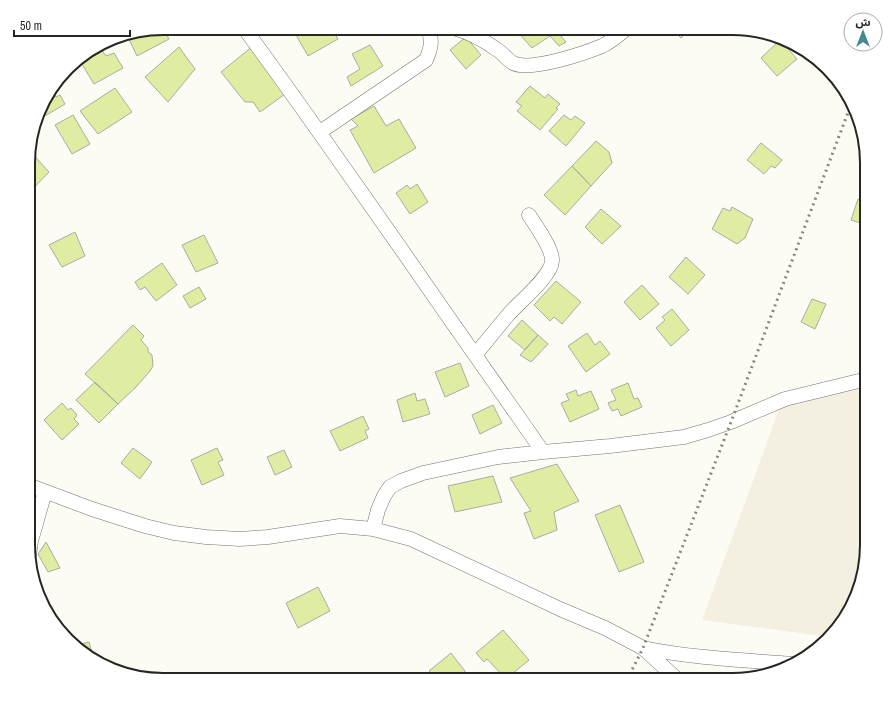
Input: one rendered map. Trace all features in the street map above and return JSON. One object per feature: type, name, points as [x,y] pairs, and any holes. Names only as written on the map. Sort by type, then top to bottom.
[{"type":"street","points":[[249,35],[320,132],[543,452]]},
{"type":"street","points":[[320,132],[426,60],[431,47],[431,35]]},
{"type":"street","points":[[472,35],[480,39],[514,63],[529,65],[556,61],[575,56],[602,46],[618,35]]},
{"type":"street","points":[[476,355],[509,314],[546,277],[552,267],[553,260],[551,252],[529,215]]},
{"type":"street","points":[[373,529],[378,510],[384,496],[390,488],[401,481],[423,473],[498,457],[684,437],[731,422],[785,399],[860,381]]},
{"type":"street","points":[[35,488],[92,509],[145,526],[174,533],[240,539],[268,537],[340,526],[373,529],[411,539],[560,609],[605,628],[642,648],[670,673]]},
{"type":"street","points":[[35,527],[45,492]]},
{"type":"street","points":[[642,648],[668,653],[781,663]]},
{"type":"shaded area","points":[[860,387],[859,562],[856,578],[843,609],[823,636],[702,620],[781,404]]},
{"type":"building","points":[[167,35],[169,39],[137,56],[129,39],[146,36]]},
{"type":"building","points":[[296,35],[336,35],[338,39],[308,56]]},
{"type":"building","points":[[520,35],[560,35],[566,42],[559,46],[550,36],[532,48]]},
{"type":"building","points":[[466,37],[481,55],[466,69],[450,50]]},
{"type":"building","points":[[777,43],[787,48],[797,59],[777,76],[761,58]]},
{"type":"building","points":[[370,45],[383,66],[351,86],[347,77],[360,69],[352,54]]},
{"type":"building","points":[[253,46],[288,92],[260,112],[253,102],[245,102],[221,72]]},
{"type":"building","points":[[179,47],[195,69],[168,102],[145,77]]},
{"type":"building","points":[[102,50],[106,56],[114,53],[123,68],[94,84],[82,64]]},
{"type":"building","points":[[530,86],[545,98],[548,94],[560,104],[556,108],[558,109],[540,130],[517,111],[522,106],[516,102]]},
{"type":"building","points":[[115,88],[132,112],[98,134],[80,111]]},
{"type":"building","points":[[55,95],[56,97],[60,95],[65,104],[45,116],[48,106]]},
{"type":"building","points":[[374,106],[386,126],[399,119],[416,148],[374,173],[350,130],[358,126],[351,119]]},
{"type":"building","points":[[73,115],[90,144],[72,154],[55,125]]},
{"type":"building","points":[[564,115],[571,120],[575,116],[585,123],[566,146],[549,131]]},
{"type":"building","points":[[596,141],[609,152],[612,163],[591,186],[572,166]]},
{"type":"building","points":[[761,143],[782,160],[775,168],[771,166],[764,174],[747,160]]},
{"type":"building","points":[[35,157],[49,172],[35,187]]},
{"type":"building","points":[[572,166],[591,186],[565,215],[544,195]]},
{"type":"building","points":[[417,184],[428,202],[410,214],[396,193],[407,185],[410,189]]},
{"type":"building","points":[[858,199],[860,200],[860,223],[851,220]]},
{"type":"building","points":[[732,207],[753,219],[745,238],[737,244],[712,229],[723,208],[730,211]]},
{"type":"building","points":[[601,209],[621,226],[602,244],[585,227]]},
{"type":"building","points":[[75,232],[85,256],[62,267],[49,245]]},
{"type":"building","points":[[204,235],[218,263],[196,272],[182,245]]},
{"type":"building","points":[[686,257],[705,275],[688,294],[669,277]]},
{"type":"building","points":[[162,263],[177,285],[156,301],[145,287],[140,290],[135,282]]},
{"type":"building","points":[[556,281],[581,302],[562,324],[554,317],[550,321],[534,305]]},
{"type":"building","points":[[642,285],[659,304],[640,320],[624,302]]},
{"type":"building","points":[[199,287],[206,299],[190,308],[183,296]]},
{"type":"building","points":[[812,299],[826,304],[815,329],[801,322]]},
{"type":"building","points":[[672,309],[689,330],[671,346],[656,328],[665,320],[662,317]]},
{"type":"building","points":[[522,320],[538,335],[525,350],[508,336]]},
{"type":"building","points":[[133,325],[144,336],[141,340],[148,348],[148,352],[152,355],[153,366],[136,387],[118,404],[85,374]]},
{"type":"building","points":[[587,333],[595,345],[600,341],[610,354],[586,372],[568,346]]},
{"type":"building","points":[[538,335],[548,344],[531,362],[520,355]]},
{"type":"building","points":[[460,363],[469,386],[445,397],[435,372]]},
{"type":"building","points":[[95,382],[118,404],[99,423],[76,400]]},
{"type":"building","points":[[628,383],[634,399],[638,398],[642,407],[621,416],[618,409],[612,411],[608,403],[616,400],[611,390]]},
{"type":"building","points":[[576,390],[578,396],[591,391],[599,409],[570,422],[561,403],[569,400],[566,394]]},
{"type":"building","points":[[415,393],[417,401],[425,399],[430,414],[403,422],[397,400]]},
{"type":"building","points":[[62,403],[68,410],[71,408],[77,415],[74,419],[79,424],[62,440],[44,420]]},
{"type":"building","points":[[493,405],[502,423],[480,434],[472,415]]},
{"type":"building","points":[[363,416],[369,429],[365,431],[368,438],[340,451],[330,431]]},
{"type":"building","points":[[133,448],[152,462],[140,479],[121,463]]},
{"type":"building","points":[[217,448],[223,460],[218,462],[224,475],[202,485],[191,460]]},
{"type":"building","points":[[284,450],[292,467],[275,475],[267,457]]},
{"type":"building","points":[[557,464],[579,501],[554,512],[557,530],[534,539],[524,513],[531,511],[510,478]]},
{"type":"building","points":[[493,476],[502,502],[455,512],[448,486]]},
{"type":"building","points":[[620,505],[644,562],[619,572],[595,515]]},
{"type":"building","points":[[46,542],[60,568],[48,572],[38,554]]},
{"type":"building","points":[[318,587],[330,611],[298,628],[286,603]]},
{"type":"building","points":[[503,630],[529,660],[513,673],[500,673],[487,659],[484,662],[476,653]]},
{"type":"building","points":[[89,642],[92,651],[85,647],[81,644]]},
{"type":"building","points":[[451,653],[466,673],[431,673],[429,671]]},
{"type":"railway","points":[[630,673],[643,648],[731,422],[849,111]]}]
